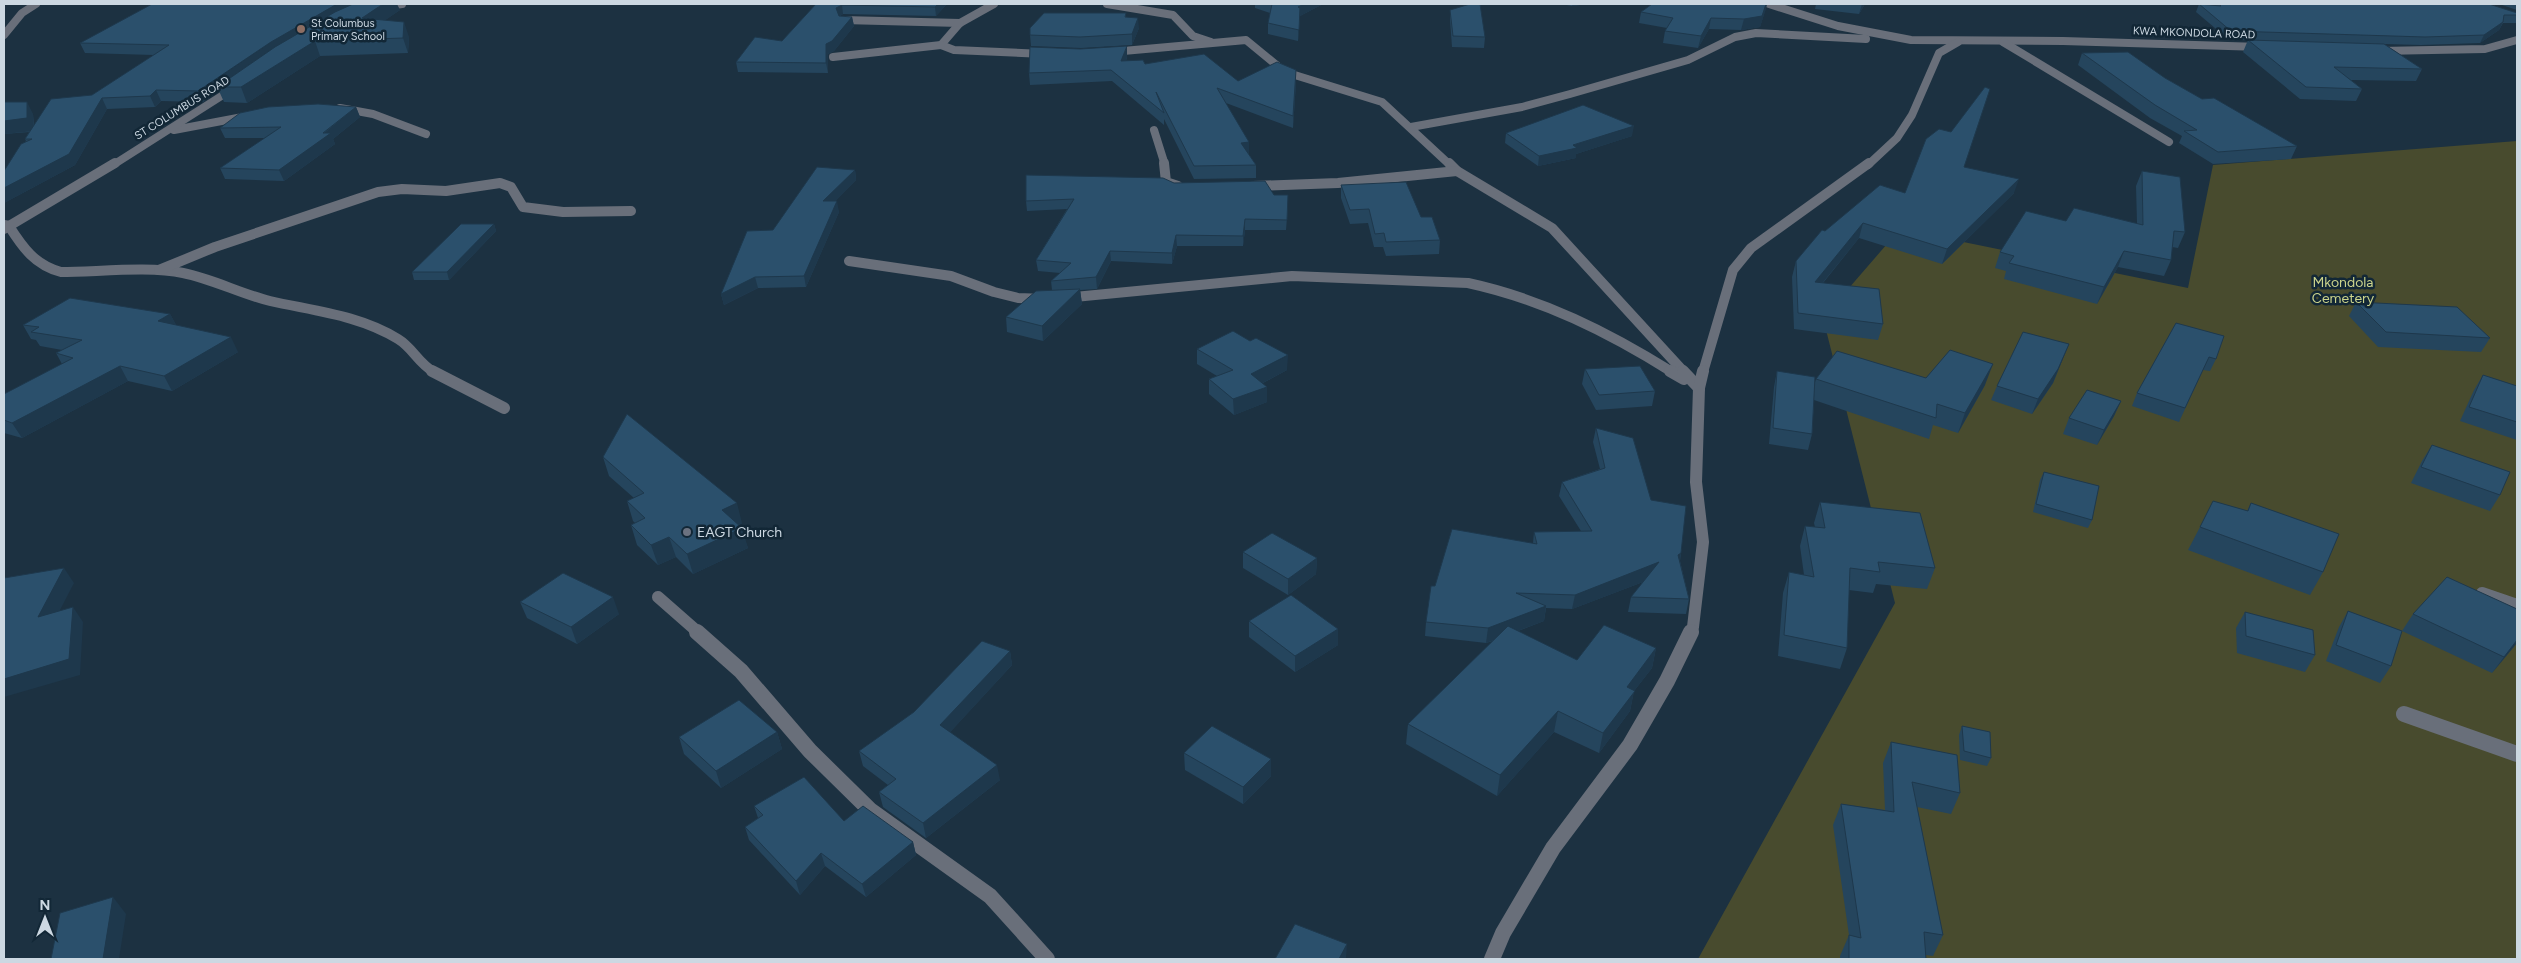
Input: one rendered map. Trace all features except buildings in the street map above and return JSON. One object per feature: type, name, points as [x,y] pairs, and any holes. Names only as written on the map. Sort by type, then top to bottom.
[{"type":"street","points":[[4,35],[22,14],[36,4]]},
{"type":"street","points":[[371,8],[402,4]]},
{"type":"street","points":[[941,45],[960,23],[994,4]]},
{"type":"street","points":[[1107,4],[1173,15],[1192,36],[1216,44]]},
{"type":"street","points":[[1769,4],[1787,7],[1838,26],[1912,40]]},
{"type":"street","points":[[843,20],[960,23]]},
{"type":"street","points":[[1410,127],[1546,101],[1688,60],[1735,37],[1756,33],[1912,40]]},
{"type":"street","points":[[1099,53],[1246,40],[1285,72],[1382,102],[1457,171],[1552,228],[1699,388]]},
{"type":"street","name":"KWA MKONDOLA ROAD","points":[[1912,40],[1958,42],[2117,42],[2270,47]]},
{"type":"street","points":[[2368,51],[2485,49],[2517,40]]},
{"type":"street","points":[[1492,959],[1503,933],[1553,848],[1630,745],[1667,681],[1693,627],[1703,542],[1696,482],[1699,388],[1714,329],[1733,270],[1751,248],[1870,163],[1897,138],[1912,115],[1939,53],[1958,42]]},
{"type":"street","points":[[2003,42],[2169,142]]},
{"type":"street","points":[[2505,44],[2517,47]]},
{"type":"street","points":[[833,57],[941,45],[954,50],[1054,54]]},
{"type":"street","name":"ST COLUMBUS ROAD","points":[[5,226],[73,190],[239,85]]},
{"type":"street","points":[[331,109],[372,111],[385,119],[426,134]]},
{"type":"street","points":[[164,132],[262,114]]},
{"type":"street","points":[[1154,130],[1164,158],[1166,182],[1174,186],[1192,186]]},
{"type":"street","points":[[1240,186],[1348,183],[1457,171]]},
{"type":"street","points":[[158,271],[215,246],[311,216],[361,196],[402,189],[434,192],[496,183],[512,187],[523,207],[578,213],[631,211]]},
{"type":"street","points":[[5,226],[19,244],[47,269],[61,272],[158,271],[183,273],[268,301],[343,315],[398,339],[408,347],[416,360],[431,370],[504,408]]},
{"type":"street","points":[[849,261],[952,276],[994,292],[1025,298],[1060,298],[1292,276],[1468,283],[1495,287],[1590,326],[1651,358],[1699,388]]},
{"type":"street","points":[[2482,593],[2517,605]]},
{"type":"street","points":[[658,597],[741,671],[810,751],[870,810],[990,896],[1047,959]]},
{"type":"street","points":[[2404,714],[2517,754]]},
{"type":"green space","name":"Mkondola Cemetery","points":[[2517,141],[2517,959],[1698,959],[1895,603],[1823,318],[1900,229],[2188,288],[2213,165]]},
{"type":"place","name":"St Columbus Primary School","points":[[301,29]]},
{"type":"place","name":"EAGT Church","points":[[687,532]]}]
